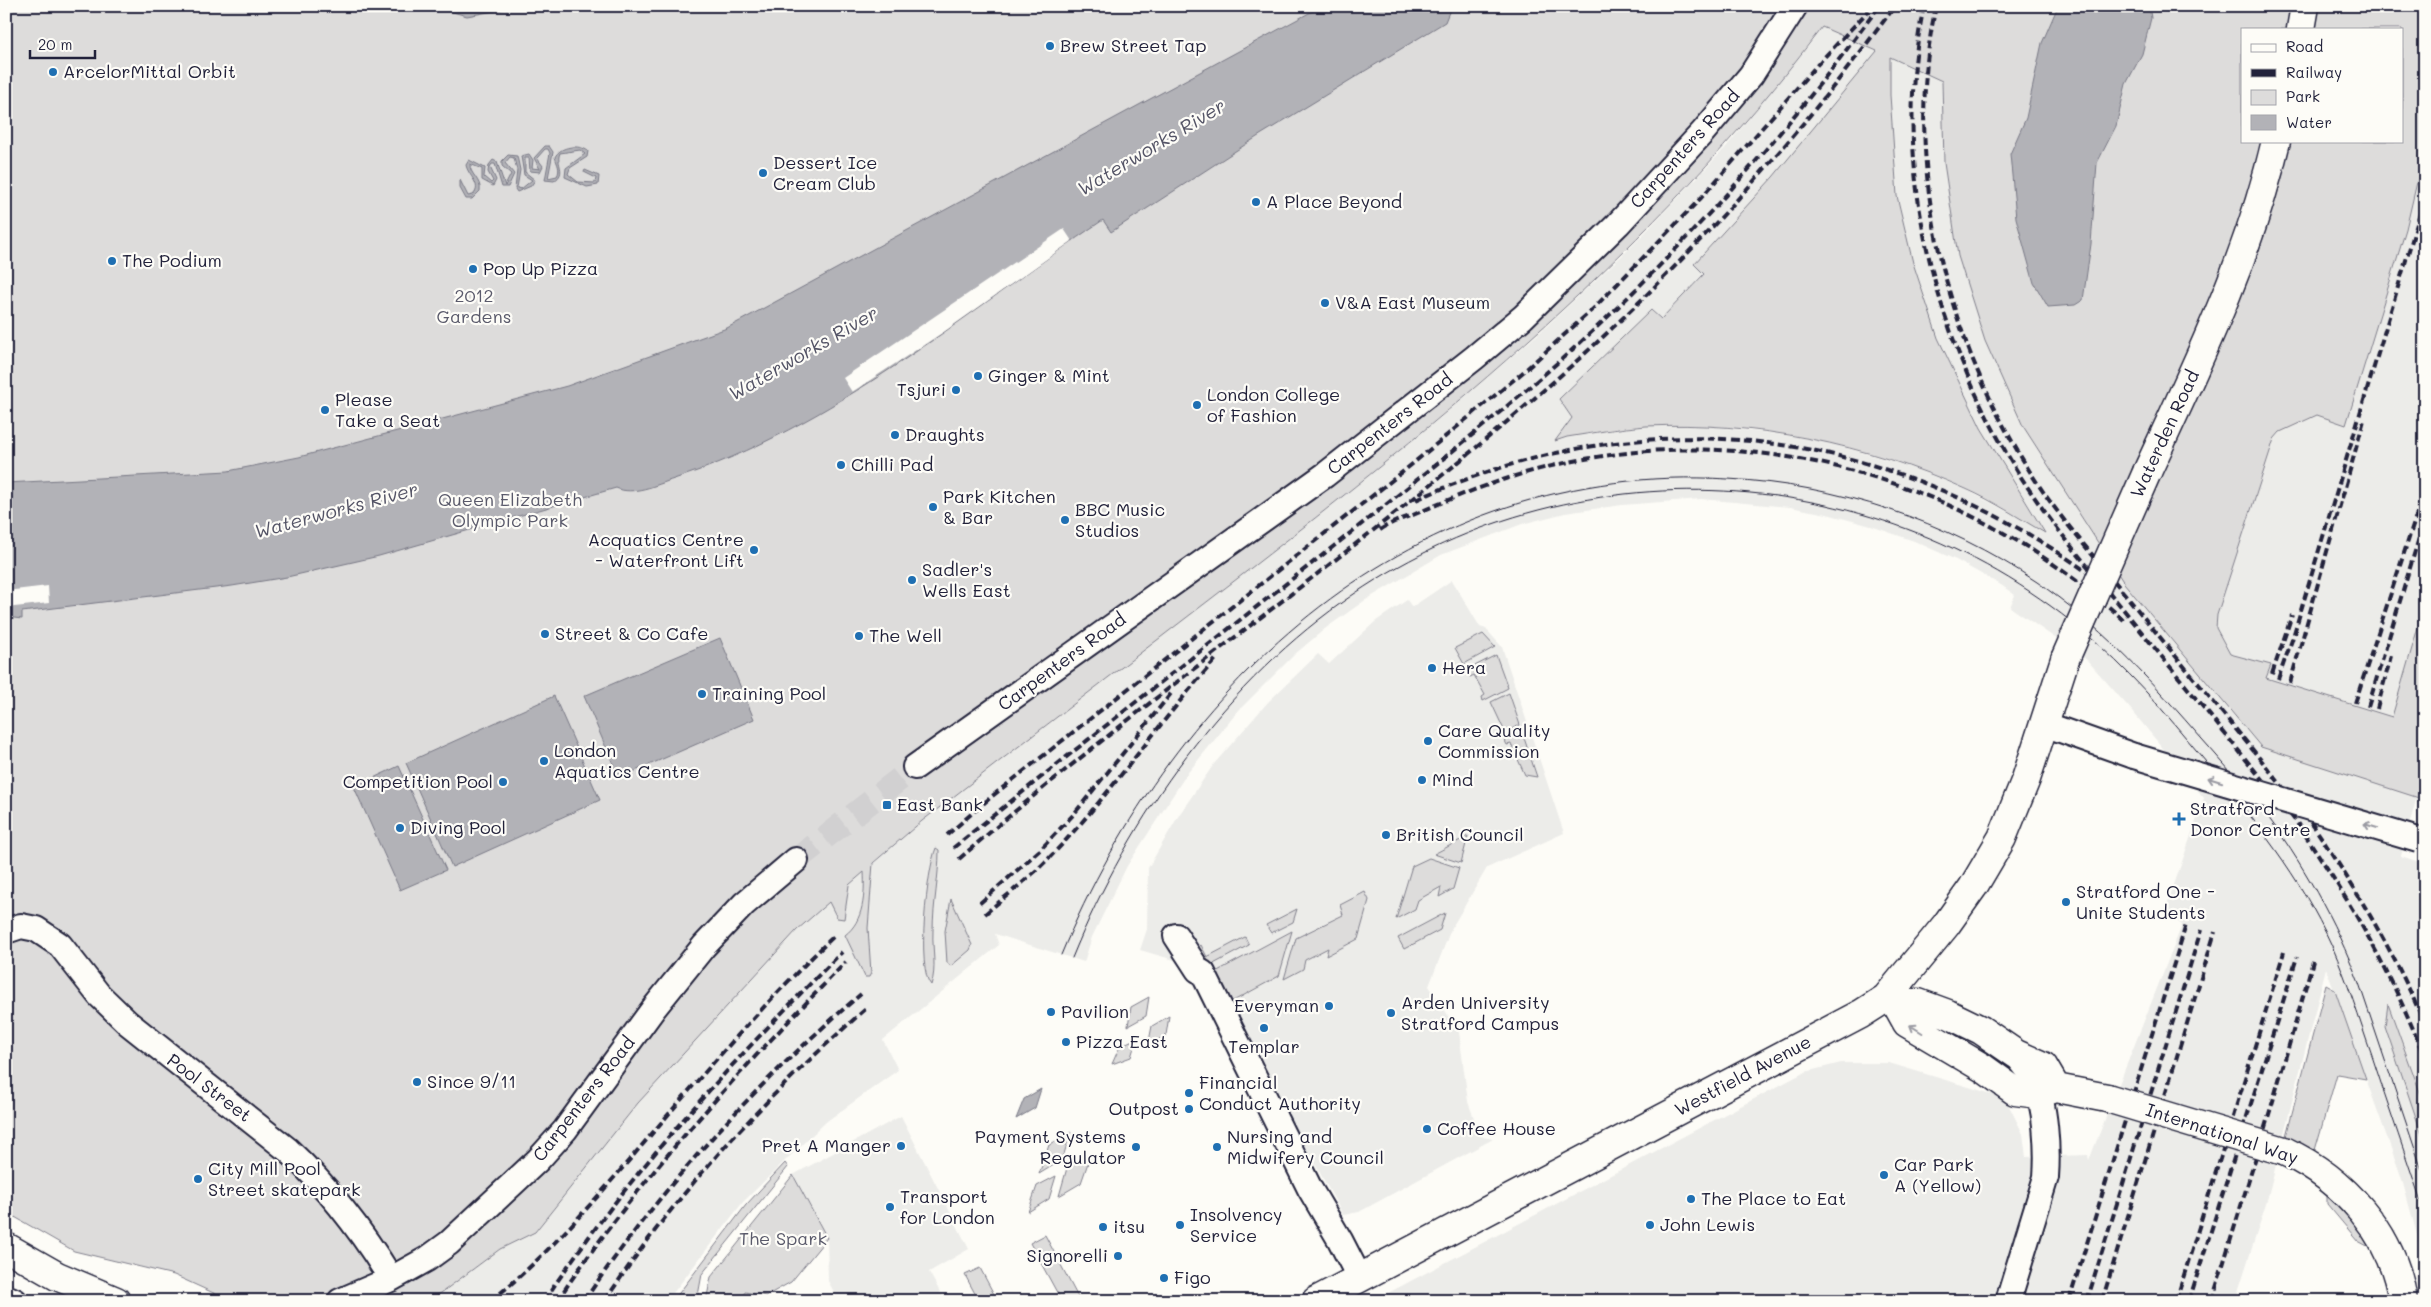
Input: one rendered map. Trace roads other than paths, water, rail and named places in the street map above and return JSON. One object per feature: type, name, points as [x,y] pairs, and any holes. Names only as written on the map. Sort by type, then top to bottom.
[{"type":"street","name":"Carpenters Road","points":[[915,767],[1325,475],[1467,364],[1523,317],[1618,224],[1703,132],[1751,75],[1795,6]]},
{"type":"street","points":[[2300,28],[2305,6]]},
{"type":"street","name":"Waterden Road","points":[[2044,724],[2065,659],[2147,472],[2218,319],[2257,212],[2276,142]]},
{"type":"street","points":[[2044,724],[2134,756],[2421,841]]},
{"type":"street","name":"Westfield Avenue","points":[[1316,1301],[1862,1014],[1891,1002],[1973,887],[2002,838],[2018,800],[2044,724]]},
{"type":"street","name":"Carpenters Road","points":[[340,1301],[391,1279],[426,1259],[456,1238],[538,1160],[565,1130],[654,1008],[704,946],[744,904],[796,860]]},
{"type":"street","name":"Pool Street","points":[[6,931],[21,926],[36,929],[60,945],[100,995],[128,1023],[288,1150],[313,1173],[340,1204],[362,1232],[391,1279]]},
{"type":"street","points":[[1176,936],[1198,970],[1203,973],[1310,1189],[1340,1240],[1359,1278]]},
{"type":"street","points":[[1891,1002],[1918,1003],[1948,1014],[1981,1030],[2016,1054],[2043,1066],[2047,1091],[2046,1177],[2008,1301]]},
{"type":"street","name":"International Way","points":[[1891,1002],[1907,1023],[1983,1068],[2015,1091],[2047,1091],[2107,1098],[2284,1151],[2309,1163],[2330,1178],[2374,1227],[2391,1257],[2402,1301]]},
{"type":"street","points":[[6,1247],[57,1276],[116,1301]]},
{"type":"street","points":[[6,1297],[15,1301]]},
{"type":"water","points":[[431,6],[522,6],[467,16]]},
{"type":"water","name":"Waterworks River","points":[[1322,6],[1458,6],[1449,12],[1445,22],[1257,137],[1111,232],[1103,220],[949,329],[843,399],[788,430],[732,457],[645,489],[630,491],[616,488],[379,556],[287,577],[232,586],[22,612],[22,619],[6,617],[6,483],[228,471],[299,457],[567,386],[727,328]]},
{"type":"water","points":[[2058,6],[2149,6],[2151,18],[2142,54],[2126,84],[2116,126],[2097,163],[2091,244],[2083,300],[2075,305],[2048,307],[2034,283],[2016,218],[2010,154],[2026,118],[2042,43]]},
{"type":"water","points":[[545,146],[549,146],[553,152],[548,178],[557,176],[559,171],[555,157],[557,153],[565,148],[580,147],[588,151],[587,157],[570,168],[568,174],[578,182],[595,183],[596,178],[584,172],[585,170],[599,176],[598,185],[587,187],[565,177],[566,168],[585,154],[580,150],[560,153],[561,171],[558,178],[554,181],[545,180],[550,153],[548,149],[545,149],[537,158],[543,166],[540,172],[530,171],[529,158],[525,158],[525,172],[535,180],[531,186],[517,192],[515,189],[517,170],[514,158],[510,157],[505,163],[514,174],[508,187],[502,187],[495,164],[492,164],[490,167],[496,180],[493,186],[482,180],[482,169],[470,164],[480,191],[472,199],[466,199],[460,188],[460,180],[468,196],[473,195],[476,191],[476,184],[466,165],[469,160],[485,168],[484,177],[491,183],[493,181],[488,172],[489,165],[493,160],[497,162],[505,186],[511,174],[502,166],[502,161],[508,155],[517,156],[520,170],[517,188],[521,189],[532,180],[524,175],[521,156],[529,154],[533,160],[532,168],[540,169],[534,158]]},
{"type":"water","points":[[720,638],[754,719],[619,778],[584,696]]},
{"type":"water","name":"Competition Pool","points":[[554,696],[600,800],[452,867],[406,763]]},
{"type":"water","name":"Diving Pool","points":[[399,766],[446,870],[400,890],[354,787]]},
{"type":"water","points":[[1041,1089],[1035,1108],[1016,1119],[1024,1099]]},
{"type":"tunnel","points":[[796,860],[915,767]]},
{"type":"tram line","points":[[1061,955],[1110,855],[1169,762],[1240,679],[1320,607],[1409,549],[1508,507],[1614,483],[1728,479],[1810,489],[1889,509],[1928,524],[2002,560],[2059,598],[2100,632],[2176,710],[2262,809],[2277,829],[2291,849],[2328,914],[2359,983],[2425,1179]]},
{"type":"tram line","points":[[1072,958],[1096,905],[1123,853],[1153,803],[1187,755],[1224,710],[1264,668],[1308,629],[1354,594],[1444,544],[1539,510],[1637,493],[1737,492],[1835,507],[1930,538],[2019,585],[2101,647],[2143,688],[2181,732],[2259,827],[2291,872],[2319,920],[2332,946],[2348,987],[2425,1213]]},
{"type":"railway","points":[[953,848],[1428,471],[1582,341],[1662,263],[1739,181],[1811,95],[1879,6]]},
{"type":"railway","points":[[959,859],[1101,741],[1466,456],[1587,352],[1635,307],[1727,211],[1814,111],[1895,6]]},
{"type":"railway","points":[[1924,6],[1915,66],[1913,127],[1917,188],[1927,248],[1943,308],[1964,365],[1989,421],[2019,474],[2054,524],[2297,823],[2334,879],[2384,966],[2425,1059]]},
{"type":"railway","points":[[1936,6],[1927,65],[1924,124],[1928,184],[1938,244],[1953,302],[1973,359],[1997,413],[2026,465],[2060,515],[2315,828],[2389,949],[2425,1025]]},
{"type":"railway","points":[[947,835],[991,797],[1405,470],[1522,373],[1594,308],[1701,198],[1817,65],[1869,10]]},
{"type":"railway","points":[[2278,679],[2292,640],[2425,197]]},
{"type":"railway","points":[[2290,683],[2364,420]]},
{"type":"railway","points":[[1416,500],[1503,467],[1590,447],[1676,438],[1762,442],[1846,458],[1928,485],[2009,523],[2087,572]]},
{"type":"railway","points":[[1380,530],[1396,521],[1478,488],[1572,461],[1657,450],[1742,451],[1825,464],[1906,488],[1984,522],[2057,567],[2125,621]]},
{"type":"railway","points":[[2355,703],[2425,489]]},
{"type":"railway","points":[[2368,707],[2425,518]]},
{"type":"railway","points":[[2272,674],[2292,615]]},
{"type":"railway","points":[[2377,709],[2391,656]]},
{"type":"railway","points":[[985,914],[1035,871],[1073,832],[1217,658]]},
{"type":"railway","points":[[980,903],[1041,849],[1074,814],[1173,691]]},
{"type":"railway","points":[[2069,1301],[2186,925]]},
{"type":"railway","points":[[2087,1301],[2201,930]]},
{"type":"railway","points":[[2102,1301],[2215,932]]},
{"type":"railway","points":[[491,1301],[537,1260],[580,1216],[702,1075],[788,982],[833,937]]},
{"type":"railway","points":[[544,1301],[611,1208],[684,1119],[761,1034],[842,952]]},
{"type":"railway","points":[[2176,1301],[2284,952]]},
{"type":"railway","points":[[2189,1301],[2297,957]]},
{"type":"railway","points":[[2212,1301],[2273,1101],[2313,961]]},
{"type":"railway","points":[[557,1301],[589,1255],[657,1167],[731,1083],[846,962]]},
{"type":"railway","points":[[584,1301],[646,1217],[712,1138],[783,1064],[861,994]]},
{"type":"railway","points":[[605,1301],[663,1220],[726,1145],[795,1074],[868,1007]]},
{"type":"place","name":"Brew Street Tap","points":[[1050,46]]},
{"type":"place","name":"ArcelorMittal Orbit","points":[[53,72]]},
{"type":"place","name":"Dessert Ice Cream Club","points":[[763,173]]},
{"type":"place","name":"A Place Beyond","points":[[1256,202]]},
{"type":"place","name":"The Podium","points":[[112,261]]},
{"type":"place","name":"Pop Up Pizza","points":[[473,269]]},
{"type":"place","name":"V&A East Museum","points":[[1325,303]]},
{"type":"place","name":"Ginger & Mint","points":[[978,376]]},
{"type":"place","name":"Tsjuri","points":[[956,390]]},
{"type":"place","name":"London College of Fashion","points":[[1197,405]]},
{"type":"place","name":"Please Take a Seat","points":[[325,410]]},
{"type":"place","name":"Draughts","points":[[895,435]]},
{"type":"place","name":"Chilli Pad","points":[[841,465]]},
{"type":"place","name":"Park Kitchen & Bar","points":[[933,507]]},
{"type":"place","name":"BBC Music Studios","points":[[1065,520]]},
{"type":"place","name":"Acquatics Centre - Waterfront Lift","points":[[754,550]]},
{"type":"place","name":"Sadler's Wells East","points":[[912,580]]},
{"type":"place","name":"Street & Co Cafe","points":[[545,634]]},
{"type":"place","name":"The Well","points":[[859,636]]},
{"type":"place","name":"Hera","points":[[1432,668]]},
{"type":"place","name":"Training Pool","points":[[702,694]]},
{"type":"place","name":"Care Quality Commission","points":[[1428,741]]},
{"type":"place","name":"London Aquatics Centre","points":[[544,761]]},
{"type":"place","name":"Mind","points":[[1422,780]]},
{"type":"place","name":"Competition Pool","points":[[503,782]]},
{"type":"place","name":"East Bank","points":[[887,805]]},
{"type":"place","name":"Stratford Donor Centre","points":[[2179,819]]},
{"type":"place","name":"Diving Pool","points":[[400,828]]},
{"type":"place","name":"British Council","points":[[1386,835]]},
{"type":"place","name":"Stratford One - Unite Students","points":[[2066,902]]},
{"type":"place","name":"Everyman","points":[[1329,1006]]},
{"type":"place","name":"Pavilion","points":[[1051,1012]]},
{"type":"place","name":"Arden University Stratford Campus","points":[[1391,1013]]},
{"type":"place","name":"Templar","points":[[1264,1028]]},
{"type":"place","name":"Pizza East","points":[[1066,1042]]},
{"type":"place","name":"Since 9/11","points":[[417,1082]]},
{"type":"place","name":"Financial Conduct Authority","points":[[1189,1093]]},
{"type":"place","name":"Outpost","points":[[1189,1109]]},
{"type":"place","name":"Coffee House","points":[[1427,1129]]},
{"type":"place","name":"Pret A Manger","points":[[901,1146]]},
{"type":"place","name":"Payment Systems Regulator","points":[[1136,1147]]},
{"type":"place","name":"Nursing and Midwifery Council","points":[[1217,1147]]},
{"type":"place","name":"Car Park A (Yellow)","points":[[1884,1175]]},
{"type":"place","name":"City Mill Pool Street skatepark","points":[[198,1179]]},
{"type":"place","name":"The Place to Eat","points":[[1691,1199]]},
{"type":"place","name":"Transport for London","points":[[890,1207]]},
{"type":"place","name":"Insolvency Service","points":[[1180,1225]]},
{"type":"place","name":"John Lewis","points":[[1650,1225]]},
{"type":"place","name":"itsu","points":[[1103,1227]]},
{"type":"place","name":"Signorelli","points":[[1118,1256]]},
{"type":"place","name":"Figo","points":[[1164,1278]]},
{"type":"park label","name":"2012 Gardens","points":[[474,306]]},
{"type":"park label","name":"Queen Elizabeth Olympic Park","points":[[510,510]]},
{"type":"park label","name":"The Spark","points":[[783,1239]]}]
